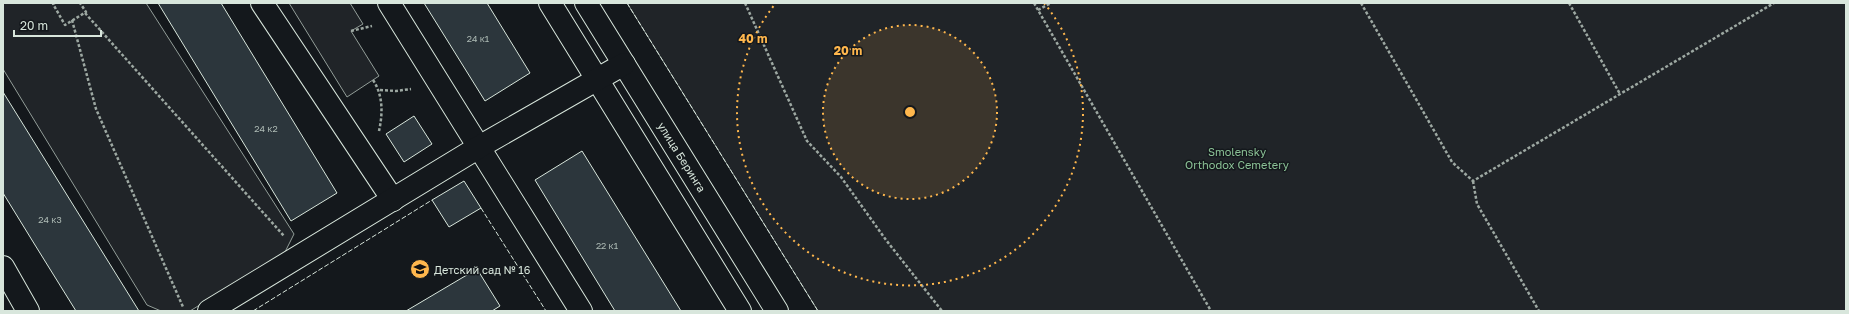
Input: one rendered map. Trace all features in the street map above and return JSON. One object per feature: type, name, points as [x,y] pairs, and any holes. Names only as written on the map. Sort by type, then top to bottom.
[{"type":"street","points":[[262,3],[393,200]]},
{"type":"street","points":[[389,3],[580,311]]},
{"type":"street","points":[[550,3],[740,311]]},
{"type":"street","name":"улица Беринга","points":[[586,3],[777,311]]},
{"type":"street","points":[[209,311],[479,147],[624,64]]},
{"type":"street","points":[[3,267],[28,311]]},
{"type":"path","points":[[54,3],[65,25],[84,13]]},
{"type":"path","points":[[80,3],[86,12],[84,13],[302,255]]},
{"type":"path","points":[[746,3],[807,142],[841,177],[886,240],[942,311]]},
{"type":"path","points":[[1034,3],[1211,311]]},
{"type":"path","points":[[1038,10],[1051,3]]},
{"type":"path","points":[[1361,3],[1452,162],[1473,181],[1477,204],[1539,311]]},
{"type":"path","points":[[1569,3],[1620,94]]},
{"type":"path","points":[[1473,181],[1774,3]]},
{"type":"path","points":[[72,20],[96,109],[184,311]]},
{"type":"path","points":[[370,165],[380,125],[381,106],[380,90],[373,80]]},
{"type":"green space","points":[[3,3],[146,3],[294,234],[285,252],[190,311],[161,311],[147,305],[3,69]]},
{"type":"green space","points":[[289,3],[350,3],[363,24],[351,31],[379,76],[347,97]]},
{"type":"green space","name":"Smolensky Orthodox Cemetery","points":[[627,3],[1846,3],[1846,311],[818,311]]},
{"type":"building","points":[[158,3],[221,3],[337,193],[291,221]]},
{"type":"building","points":[[424,3],[487,3],[530,73],[485,101]]},
{"type":"building","points":[[3,92],[139,311],[76,311],[35,245],[3,193]]},
{"type":"building","points":[[414,116],[432,144],[404,162],[386,134]]},
{"type":"building","points":[[582,151],[681,311],[615,311],[535,180]]},
{"type":"building","points":[[464,181],[481,208],[449,227],[432,200]]},
{"type":"building","points":[[477,269],[500,306],[492,311],[406,311]]},
{"type":"fence","points":[[627,3],[818,311]]},
{"type":"fence","points":[[253,311],[432,200]]},
{"type":"fence","points":[[481,208],[546,311]]},
{"type":"place","name":"Детский сад № 16","points":[[420,269]]}]
